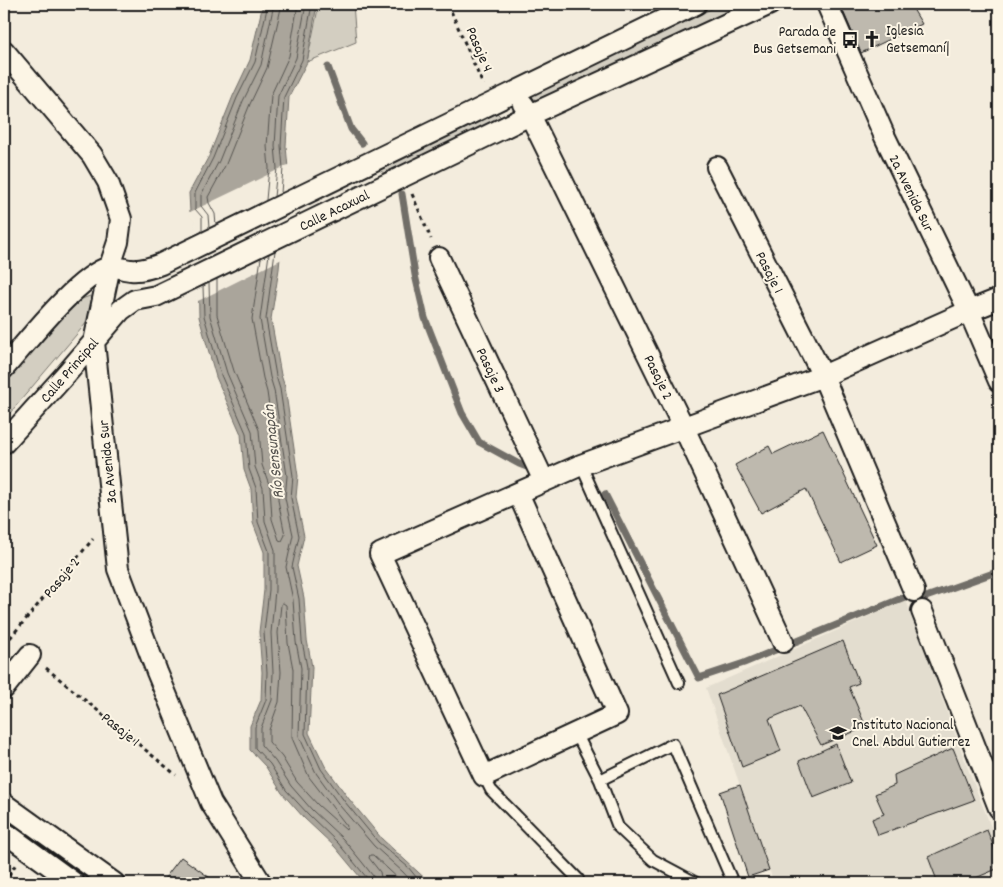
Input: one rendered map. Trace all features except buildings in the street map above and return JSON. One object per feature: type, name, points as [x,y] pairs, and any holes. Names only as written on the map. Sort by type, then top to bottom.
[{"type":"street","name":"Calle Acaxual","points":[[110,266],[131,270],[146,270],[161,264],[696,4]]},
{"type":"street","name":"Calle Acaxual","points":[[135,300],[156,296],[530,115],[770,4]]},
{"type":"street","name":"2a Avenida Sur","points":[[827,4],[885,137],[968,311],[999,381]]},
{"type":"street","name":"3a Avenida Sur","points":[[4,51],[92,155],[104,174],[116,202],[121,219],[118,242],[110,266],[94,342],[118,569],[157,672],[212,803],[261,883]]},
{"type":"street","points":[[516,92],[530,115]]},
{"type":"street","name":"Pasaje 2","points":[[530,115],[684,428],[784,642]]},
{"type":"street","name":"Pasaje 1","points":[[717,167],[824,376],[914,591]]},
{"type":"street","name":"Pasaje 3","points":[[439,258],[544,481]]},
{"type":"street","points":[[4,368],[71,293],[97,273],[110,266]]},
{"type":"street","points":[[518,493],[617,714],[484,776],[380,554],[581,465],[824,376],[968,311],[999,299]]},
{"type":"street","name":"Calle Principal","points":[[4,443],[121,310],[135,300]]},
{"type":"street","points":[[922,611],[993,775],[999,808]]},
{"type":"street","points":[[4,688],[30,655]]},
{"type":"street","points":[[4,804],[114,883]]},
{"type":"street","points":[[4,832],[74,883]]},
{"type":"lane","points":[[581,465],[680,684]]},
{"type":"lane","points":[[576,733],[600,780],[618,827],[653,860],[696,883]]},
{"type":"lane","points":[[600,780],[673,744],[733,883]]},
{"type":"lane","points":[[484,776],[491,790],[578,879]]},
{"type":"path","name":"Pasaje 4","points":[[448,4],[492,104]]},
{"type":"path","points":[[404,176],[439,258]]},
{"type":"path","name":"Pasaje 2","points":[[10,638],[113,515]]},
{"type":"path","name":"Pasaje 1","points":[[30,655],[180,778]]},
{"type":"shaded area","points":[[319,4],[353,4],[356,42],[307,62]]},
{"type":"shaded area","points":[[722,4],[744,4],[542,99],[537,101],[532,96],[536,91]]},
{"type":"shaded area","points":[[493,113],[497,113],[501,117],[500,122],[496,125],[384,173],[379,170],[379,167]]},
{"type":"shaded area","points":[[90,296],[96,300],[93,315],[4,420],[4,384],[76,301]]},
{"type":"shaded area","name":"Instituto Nacional Cnel. Abdul Gutierrez","points":[[906,600],[971,777],[999,847],[999,872],[971,883],[774,883],[706,688]]},
{"type":"water","name":"Río Sensunapán","points":[[263,4],[317,4],[307,62],[289,97],[286,146],[288,168],[279,269],[271,319],[285,387],[298,476],[296,497],[304,536],[297,566],[304,598],[307,640],[312,667],[309,733],[325,766],[349,799],[382,839],[430,883],[365,883],[335,847],[304,818],[282,793],[266,767],[250,750],[250,726],[261,700],[262,672],[259,632],[264,590],[264,552],[253,523],[251,489],[244,470],[241,434],[216,377],[199,317],[197,219],[190,212],[189,193],[209,156],[250,60]]},
{"type":"pier","points":[[290,164],[282,259],[196,302],[195,220],[188,213]]},
{"type":"waterway","points":[[328,67],[351,129],[362,143]]},
{"type":"waterway","points":[[402,194],[415,275],[425,318],[462,413],[479,442],[532,469]]},
{"type":"waterway","points":[[605,494],[699,678],[744,663],[907,596]]},
{"type":"waterway","points":[[926,597],[999,571]]},
{"type":"place","name":"Iglesia Getsemaní|","points":[[872,39]]},
{"type":"place","name":"Parada de Bus Getsemani","points":[[850,40]]},
{"type":"place","name":"Instituto Nacional Cnel. Abdul Gutierrez","points":[[838,733]]}]
